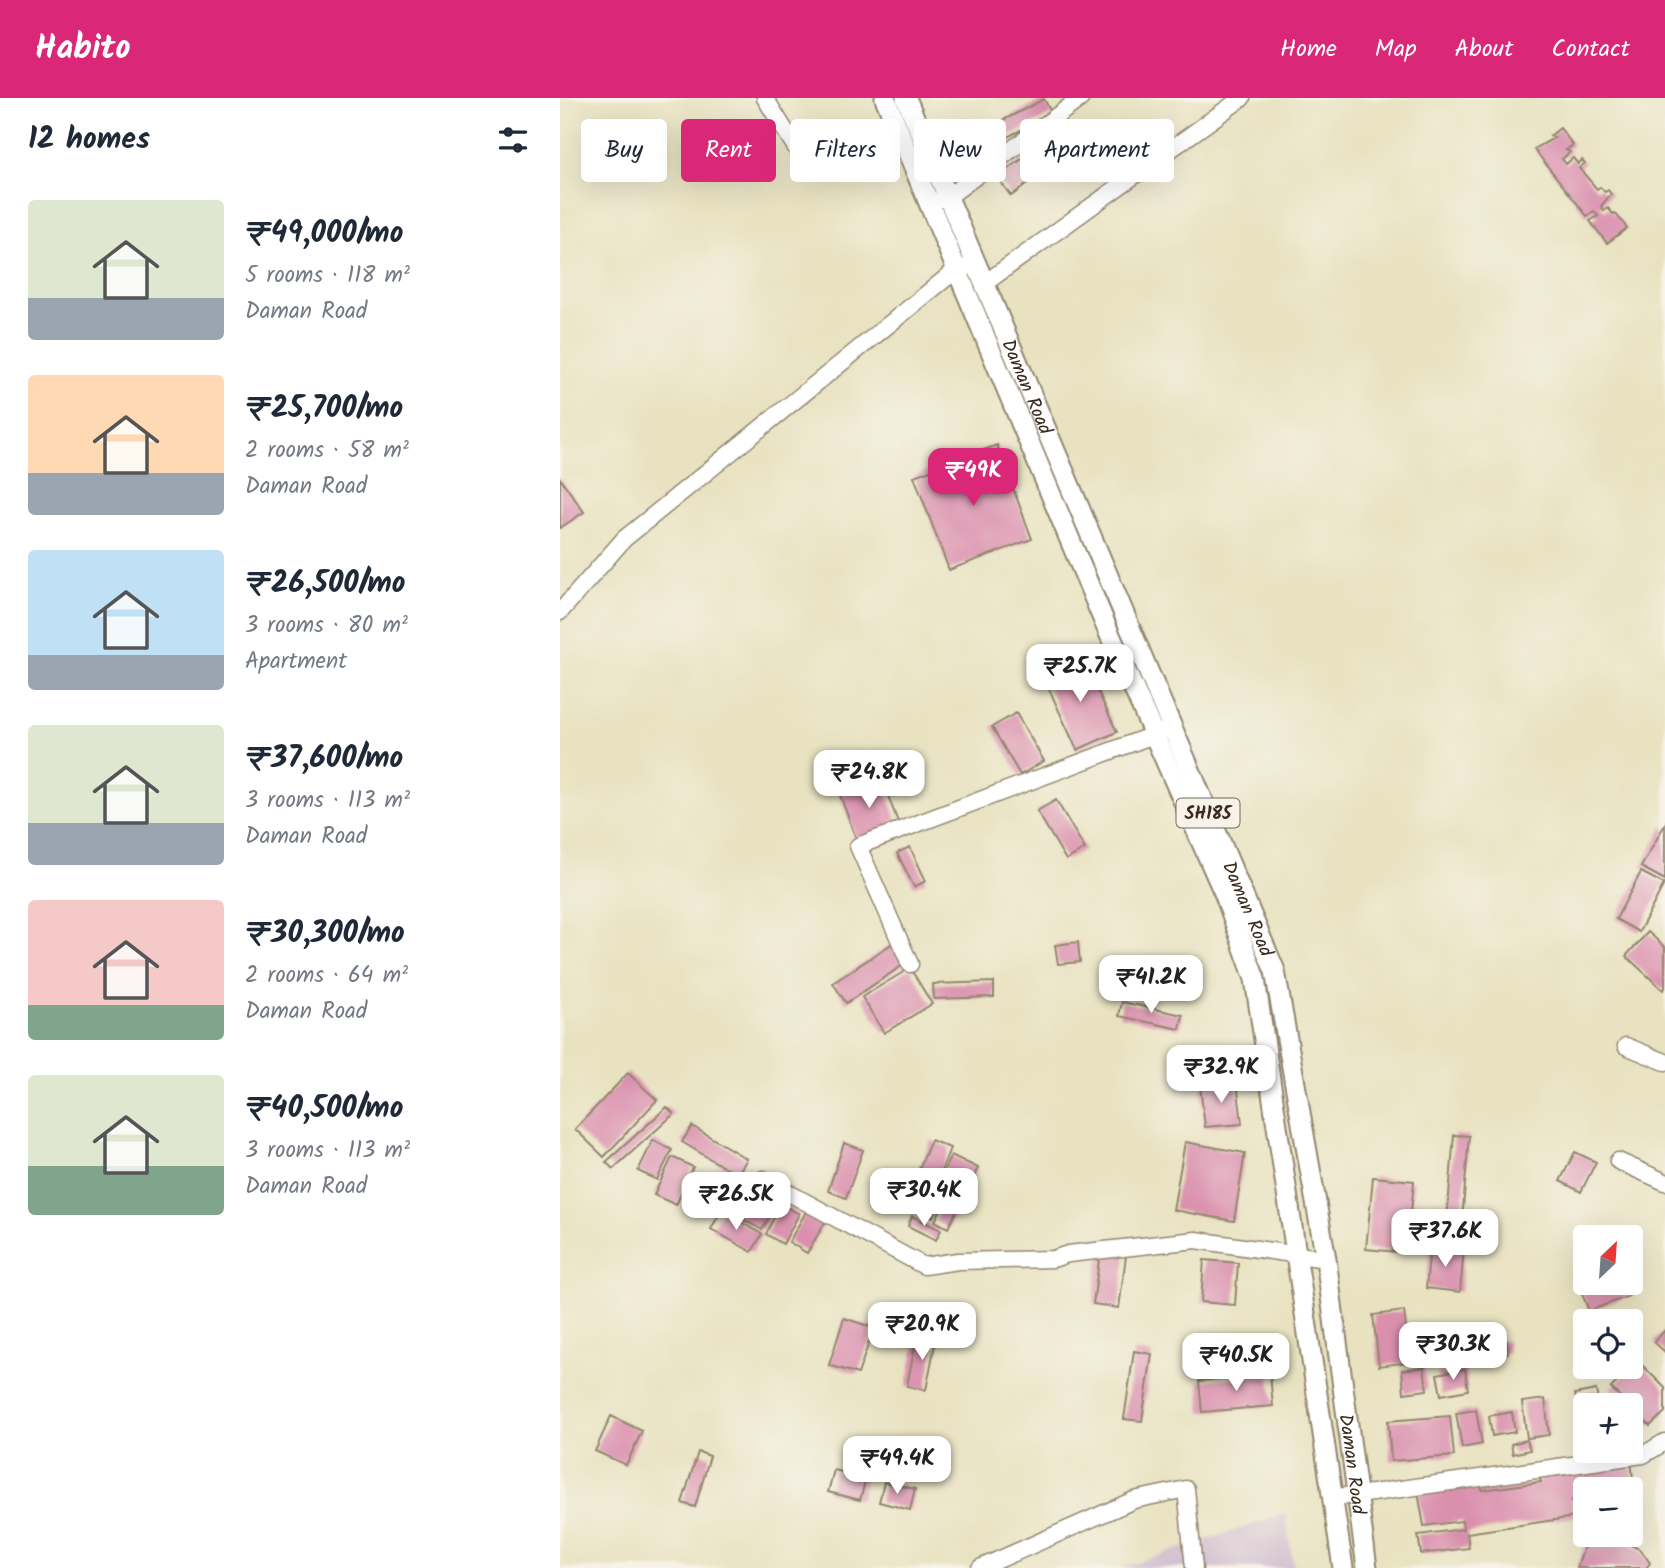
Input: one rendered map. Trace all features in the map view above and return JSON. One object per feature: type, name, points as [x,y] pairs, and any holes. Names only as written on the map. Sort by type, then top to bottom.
[{"type":"main road","points":[[885,98],[956,270],[1163,731],[1255,979],[1343,1568]]},
{"type":"main road","name":"Daman Road","points":[[906,98],[985,283],[1163,731],[1275,971],[1326,1259],[1367,1568]]},
{"type":"street","points":[[765,98],[790,138]]},
{"type":"street","points":[[930,204],[949,196],[1081,98]]},
{"type":"street","points":[[985,283],[1242,98]]},
{"type":"street","points":[[560,612],[624,539],[956,270],[977,264]]},
{"type":"street","points":[[911,964],[858,846],[1163,731]]},
{"type":"street","points":[[1626,1046],[1665,1062]]},
{"type":"street","points":[[1618,1161],[1665,1182]]},
{"type":"street","points":[[762,1179],[924,1266],[958,1261],[1053,1259],[1068,1254],[1196,1240],[1326,1259]]},
{"type":"street","points":[[1332,1497],[1357,1496],[1643,1455],[1665,1442]]},
{"type":"street","points":[[980,1568],[1134,1500],[1186,1489],[1194,1568]]},
{"type":"shaded area","points":[[1285,1514],[1294,1568],[1120,1568]]},
{"type":"building","points":[[1044,99],[1052,114],[1042,119],[1020,119],[1020,131],[1006,138],[1005,119]]},
{"type":"building","points":[[1560,128],[1573,145],[1566,150],[1570,152],[1562,159],[1566,164],[1573,158],[1578,164],[1582,160],[1585,163],[1579,168],[1597,189],[1600,187],[1611,194],[1601,206],[1604,211],[1608,208],[1615,213],[1627,228],[1607,243],[1590,221],[1598,216],[1594,211],[1587,216],[1534,149],[1554,138],[1550,136]]},
{"type":"building","points":[[1020,160],[1020,182],[1030,182],[1011,196],[1001,182],[1006,182],[1006,170]]},
{"type":"building","points":[[997,445],[1032,539],[949,570],[914,476]]},
{"type":"building","points":[[560,478],[584,512],[560,528]]},
{"type":"building","points":[[1082,658],[1117,732],[1077,750],[1043,676]]},
{"type":"building","points":[[1016,713],[1044,761],[1020,775],[992,727]]},
{"type":"building","points":[[882,780],[899,825],[857,841],[840,795]]},
{"type":"building","points":[[1056,800],[1085,849],[1066,860],[1037,811]]},
{"type":"building","points":[[1665,824],[1665,880],[1641,867]]},
{"type":"building","points":[[910,847],[926,881],[914,887],[897,853]]},
{"type":"building","points":[[1641,872],[1664,884],[1639,932],[1616,919]]},
{"type":"building","points":[[1648,932],[1665,947],[1663,990],[1626,956]]},
{"type":"building","points":[[1078,942],[1080,962],[1058,964],[1055,945]]},
{"type":"building","points":[[893,943],[906,963],[846,1003],[833,983]]},
{"type":"building","points":[[910,968],[932,1004],[884,1033],[862,997]]},
{"type":"building","points":[[994,982],[994,997],[934,999],[933,984]]},
{"type":"building","points":[[1122,1002],[1183,1015],[1180,1029],[1119,1016]]},
{"type":"building","points":[[628,1073],[657,1100],[604,1157],[575,1129]]},
{"type":"building","points":[[1237,1082],[1242,1124],[1205,1127],[1200,1086]]},
{"type":"building","points":[[667,1107],[674,1114],[613,1169],[606,1162]]},
{"type":"building","points":[[692,1126],[747,1159],[737,1175],[682,1142]]},
{"type":"building","points":[[1454,1135],[1469,1136],[1461,1233],[1446,1232]]},
{"type":"building","points":[[653,1140],[672,1150],[657,1180],[638,1171]]},
{"type":"building","points":[[931,1140],[950,1148],[938,1179],[918,1171]]},
{"type":"building","points":[[1185,1142],[1245,1153],[1234,1221],[1173,1210]]},
{"type":"building","points":[[844,1143],[863,1150],[846,1198],[828,1191]]},
{"type":"building","points":[[1575,1152],[1596,1162],[1581,1192],[1560,1181]]},
{"type":"building","points":[[951,1155],[978,1168],[964,1197],[937,1185]]},
{"type":"building","points":[[672,1157],[693,1167],[676,1205],[654,1195]]},
{"type":"building","points":[[742,1171],[783,1193],[762,1230],[722,1208]]},
{"type":"building","points":[[1373,1177],[1414,1181],[1407,1253],[1366,1249]]},
{"type":"building","points":[[910,1180],[943,1196],[933,1217],[899,1201]]},
{"type":"building","points":[[946,1199],[959,1206],[948,1228],[935,1221]]},
{"type":"building","points":[[781,1204],[799,1214],[783,1244],[766,1234]]},
{"type":"building","points":[[808,1208],[827,1219],[807,1253],[789,1242]]},
{"type":"building","points":[[721,1211],[762,1234],[752,1252],[711,1229]]},
{"type":"building","points":[[912,1216],[941,1230],[936,1240],[908,1226]]},
{"type":"building","points":[[1430,1246],[1464,1250],[1460,1292],[1426,1288]]},
{"type":"building","points":[[1100,1253],[1126,1256],[1119,1308],[1093,1304]]},
{"type":"building","points":[[1204,1260],[1238,1263],[1235,1305],[1201,1302]]},
{"type":"building","points":[[1582,1295],[1629,1296],[1594,1309],[1588,1309]]},
{"type":"building","points":[[1404,1311],[1410,1362],[1379,1366],[1373,1315]]},
{"type":"building","points":[[844,1318],[874,1328],[858,1374],[829,1365]]},
{"type":"building","points":[[1665,1330],[1665,1352],[1654,1342]]},
{"type":"building","points":[[917,1335],[936,1339],[926,1390],[907,1386]]},
{"type":"building","points":[[1507,1341],[1508,1353],[1478,1356],[1477,1344]]},
{"type":"building","points":[[1134,1351],[1152,1354],[1142,1421],[1124,1419]]},
{"type":"building","points":[[1643,1366],[1665,1388],[1665,1412],[1650,1426],[1643,1419],[1643,1393],[1616,1393],[1611,1388],[1620,1379],[1643,1379]]},
{"type":"building","points":[[1424,1367],[1427,1390],[1404,1393],[1402,1370]]},
{"type":"building","points":[[1465,1369],[1468,1390],[1441,1395],[1437,1374]]},
{"type":"building","points":[[1270,1374],[1273,1406],[1202,1412],[1199,1381]]},
{"type":"building","points":[[1545,1399],[1549,1435],[1527,1438],[1522,1402]]},
{"type":"building","points":[[1476,1410],[1482,1444],[1462,1448],[1456,1413]]},
{"type":"building","points":[[1512,1412],[1515,1432],[1492,1436],[1489,1416]]},
{"type":"building","points":[[611,1416],[642,1431],[626,1465],[595,1451]]},
{"type":"building","points":[[1450,1416],[1454,1456],[1391,1461],[1388,1421]]},
{"type":"building","points":[[1527,1440],[1530,1450],[1513,1454],[1511,1444]]},
{"type":"building","points":[[698,1452],[710,1456],[695,1507],[682,1503]]},
{"type":"building","points":[[1611,1463],[1631,1463],[1633,1477],[1573,1477],[1573,1517],[1467,1533],[1469,1548],[1421,1554],[1418,1535],[1463,1529],[1462,1521],[1424,1526],[1418,1492],[1481,1482],[1482,1490],[1541,1482],[1539,1474]]},
{"type":"building","points":[[834,1470],[866,1478],[860,1500],[828,1492]]},
{"type":"building","points":[[884,1482],[915,1489],[910,1510],[879,1502]]},
{"type":"building","points":[[1584,1547],[1635,1547],[1641,1550],[1650,1563],[1646,1568],[1577,1568]]}]
